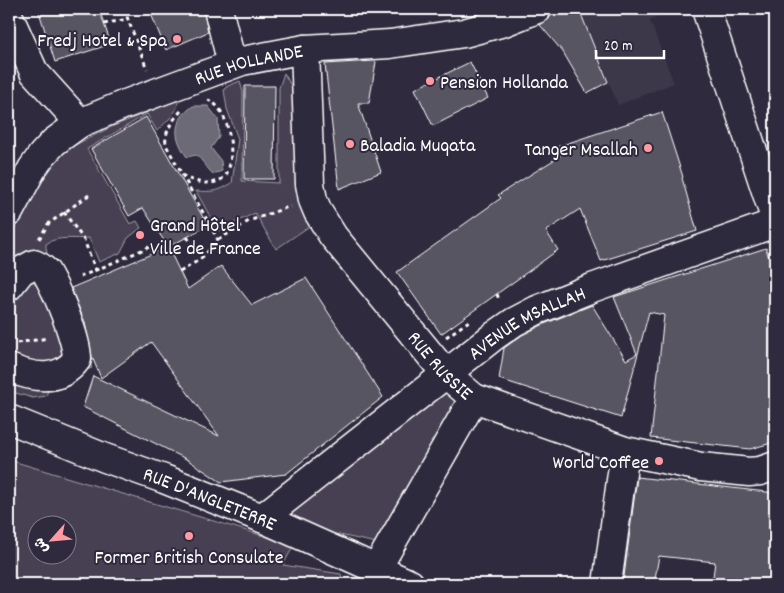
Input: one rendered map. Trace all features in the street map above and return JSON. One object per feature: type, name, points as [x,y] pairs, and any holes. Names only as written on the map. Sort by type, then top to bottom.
[{"type":"street","points":[[218,9],[232,64]]},
{"type":"street","name":"RUE HOLLANDE","points":[[9,212],[32,169],[42,155],[63,135],[80,123],[232,64],[305,49],[390,44],[464,33],[504,22],[536,9]]},
{"type":"street","points":[[706,9],[775,218]]},
{"type":"street","points":[[725,9],[775,156]]},
{"type":"street","points":[[9,17],[34,72],[80,123]]},
{"type":"street","name":"RUE RUSSIE","points":[[305,49],[308,167],[313,200],[333,236],[446,374],[474,398],[625,451],[701,467],[749,472],[775,466]]},
{"type":"street","name":"AVENUE MSALLAH","points":[[262,518],[514,322],[592,288],[775,223]]},
{"type":"street","points":[[9,286],[21,271],[34,264],[46,272],[71,331],[77,351],[77,359],[67,370],[50,377],[20,373],[9,368]]},
{"type":"street","points":[[376,570],[474,398]]},
{"type":"street","name":"RUE D'ANGLETERRE","points":[[9,419],[262,518],[410,584]]},
{"type":"street","points":[[607,584],[625,451]]},
{"type":"path","points":[[124,9],[157,93]]},
{"type":"path","points":[[104,24],[127,19]]},
{"type":"path","points":[[182,175],[190,180],[206,183],[223,178],[228,172],[230,162],[227,123],[224,114],[215,102],[203,99]]},
{"type":"path","points":[[183,108],[170,124],[165,138],[166,145],[218,240]]},
{"type":"path","points":[[34,264],[35,251],[40,237],[48,224],[89,195]]},
{"type":"path","points":[[180,272],[202,258],[218,240],[249,221],[313,200]]},
{"type":"path","points":[[64,212],[84,240],[96,271]]},
{"type":"path","points":[[187,237],[202,258]]},
{"type":"path","points":[[80,277],[149,247]]},
{"type":"path","points":[[492,305],[500,299],[497,294]]},
{"type":"path","points":[[427,350],[476,316]]},
{"type":"shaded area","points":[[579,9],[667,9],[650,21],[674,83],[618,105]]},
{"type":"shaded area","points":[[284,73],[298,98],[317,221],[276,249],[255,213],[218,231],[196,191],[215,191],[232,183],[238,139],[227,109],[224,90],[226,87],[240,81],[243,92],[242,181],[279,183],[279,88]]},
{"type":"shaded area","points":[[178,100],[174,113],[157,131],[147,114],[87,149],[130,224],[137,221],[141,228],[128,238],[120,253],[99,262],[89,238],[61,239],[46,244],[57,284],[92,368],[74,374],[63,352],[46,396],[33,398],[9,391],[9,238],[53,159],[69,148],[111,127]]},
{"type":"shaded area","points":[[193,106],[208,106],[218,119],[219,137],[211,148],[221,161],[222,171],[213,174],[196,155],[187,157],[182,150],[177,136],[178,123],[181,117]]},
{"type":"shaded area","points":[[443,391],[457,398],[448,427],[381,544],[262,518]]},
{"type":"shaded area","points":[[9,460],[294,545],[283,565],[341,574],[344,584],[9,584]]},
{"type":"building","points":[[38,9],[99,9],[111,44],[55,62]]},
{"type":"building","name":"Fredj Hotel & Spa","points":[[149,9],[203,9],[208,32],[166,50]]},
{"type":"building","points":[[559,9],[579,9],[608,82],[587,93],[563,52],[540,25],[549,19],[552,12]]},
{"type":"building","points":[[376,62],[369,103],[358,103],[381,172],[339,189],[325,64]]},
{"type":"building","points":[[470,62],[488,98],[433,126],[415,89]]},
{"type":"building","points":[[245,86],[275,86],[274,179],[244,179]]},
{"type":"building","points":[[662,112],[683,177],[697,231],[601,261],[580,209],[546,231],[558,250],[441,334],[397,272],[501,198],[498,195],[560,156],[556,147]]},
{"type":"building","points":[[146,117],[208,226],[168,247],[143,208],[129,216],[91,149]]},
{"type":"building","points":[[168,247],[188,289],[221,266],[252,305],[306,278],[383,397],[286,474],[221,482],[188,460],[83,407],[93,376],[219,436],[151,342],[101,378],[92,357],[85,323],[71,288]]},
{"type":"building","points":[[766,248],[775,279],[775,442],[750,449],[651,438],[664,315],[649,312],[621,418],[499,379],[504,348],[522,335],[544,324],[592,305],[626,360],[637,354],[614,297]]},
{"type":"building","points":[[637,477],[775,493],[775,551],[772,584],[712,584],[715,562],[659,556],[654,584],[623,584]]},
{"type":"place","name":"Fredj Hotel & Spa","points":[[177,39]]},
{"type":"place","name":"Pension Hollanda","points":[[430,81]]},
{"type":"place","name":"Baladia Muqata","points":[[350,144]]},
{"type":"place","name":"Tanger Msallah","points":[[648,148]]},
{"type":"place","name":"Grand Hôtel Ville de France","points":[[140,235]]},
{"type":"place","name":"World Coffee","points":[[659,461]]},
{"type":"place","name":"Former British Consulate","points":[[189,536]]}]
